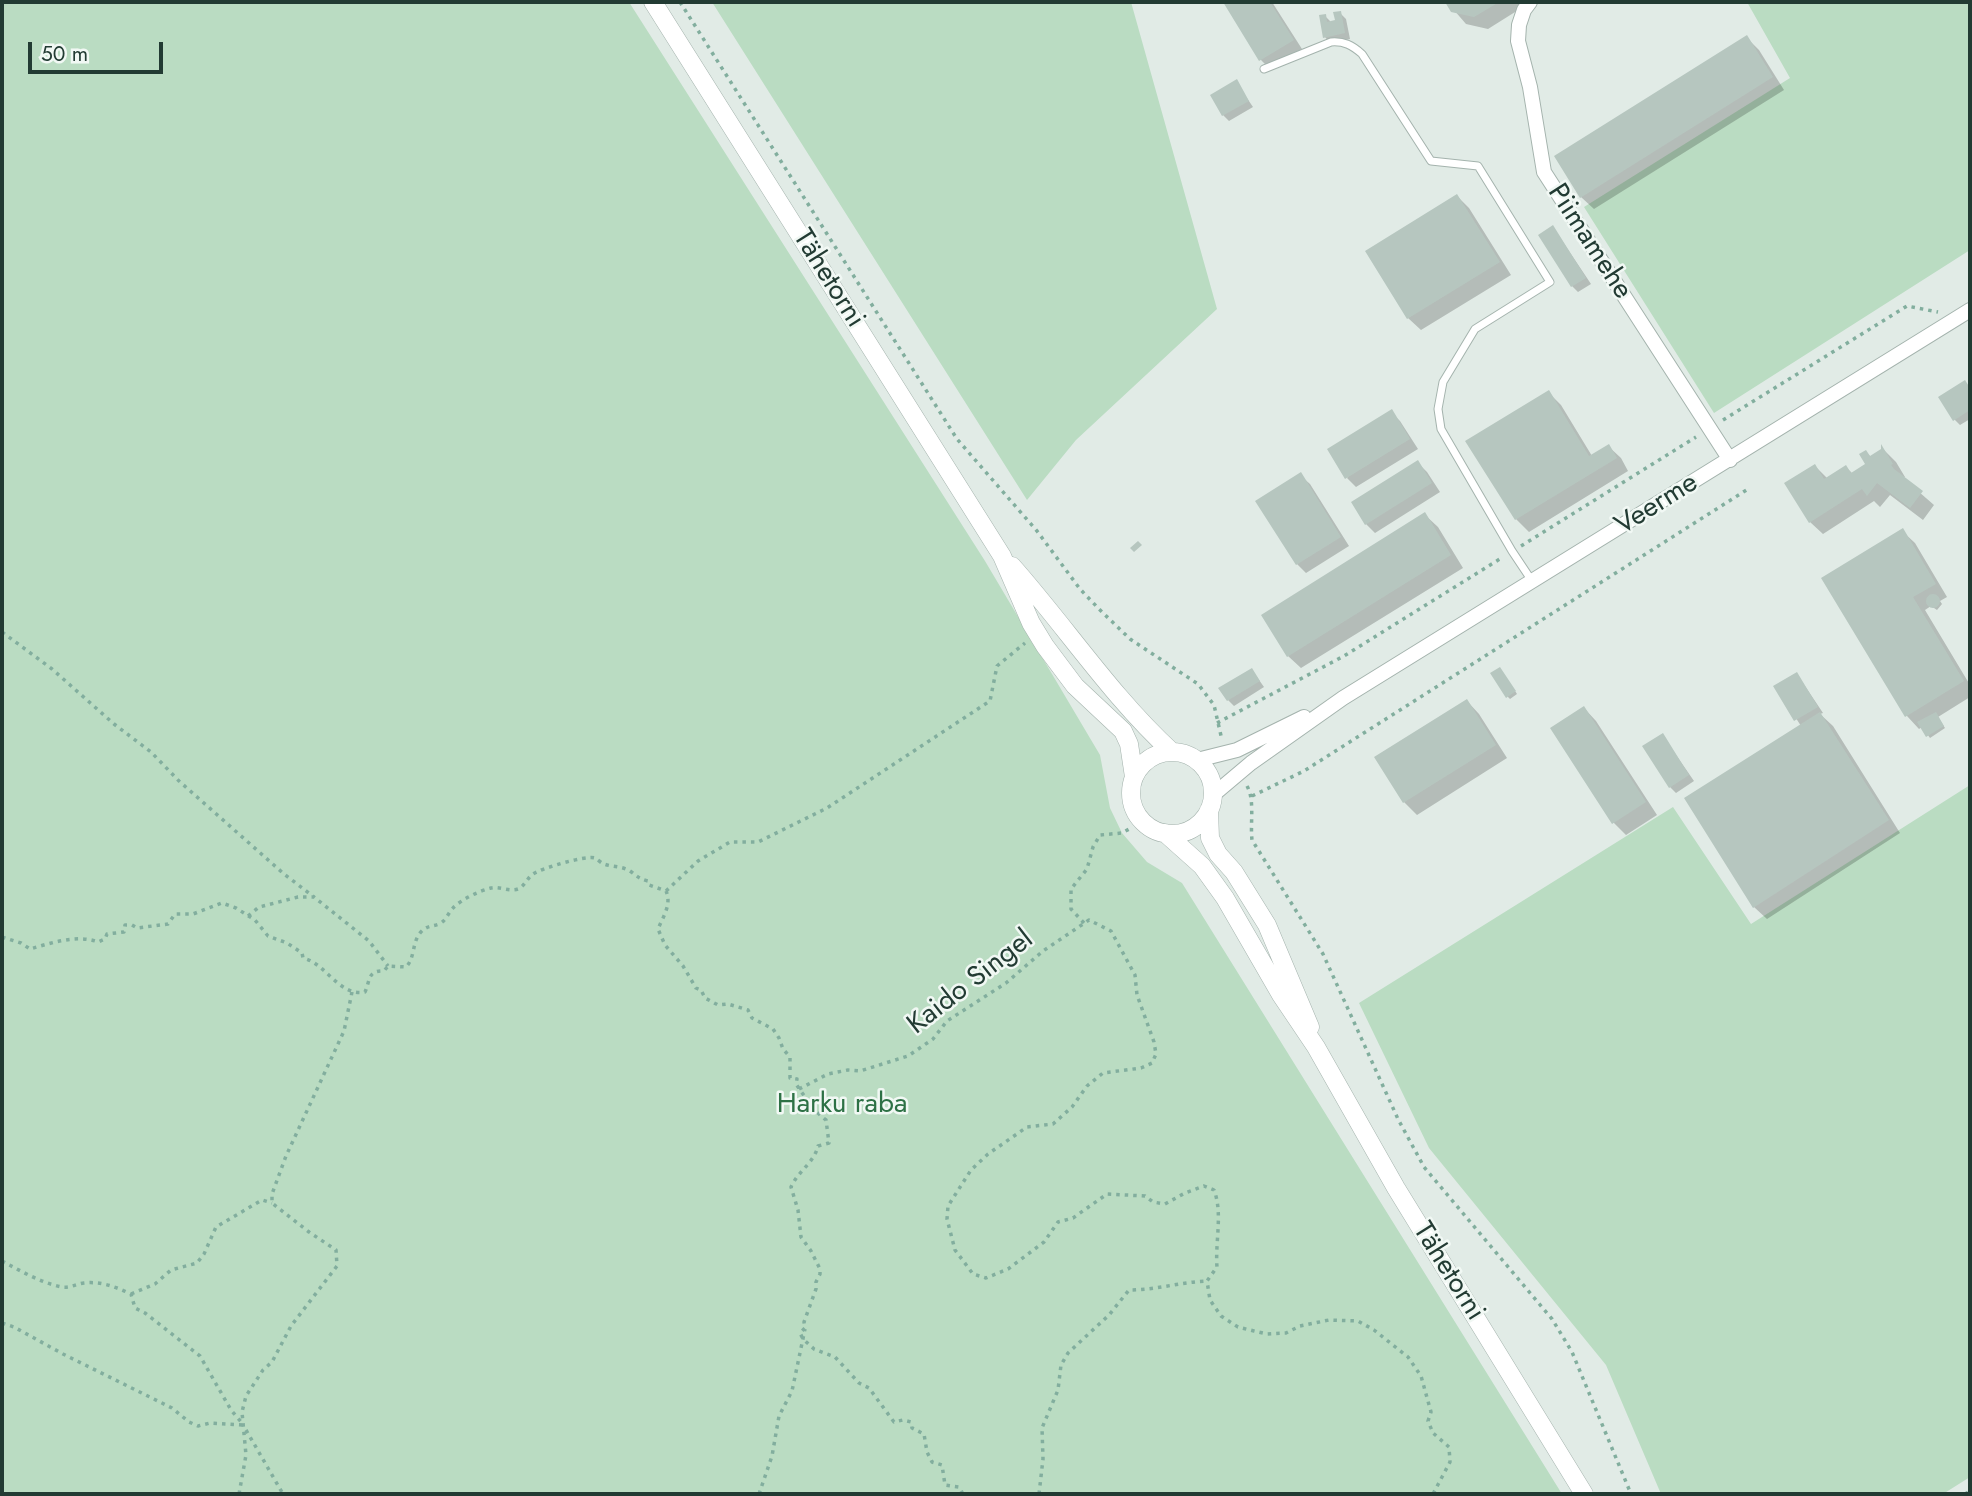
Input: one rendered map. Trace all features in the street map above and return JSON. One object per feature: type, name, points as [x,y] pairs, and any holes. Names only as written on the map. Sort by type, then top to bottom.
[{"type":"street","name":"Tähetorni","points":[[653,2],[1002,555],[1031,623],[1045,646],[1075,686],[1124,731],[1135,777]]},
{"type":"street","name":"Piimamehe","points":[[1530,2],[1519,25],[1518,41],[1530,88],[1544,172],[1730,460]]},
{"type":"street","name":"Veerme","points":[[1211,803],[1251,763],[1343,698],[1966,313]]},
{"type":"street","name":"Tähetorni","points":[[1002,555],[1049,608],[1117,693],[1172,752]]},
{"type":"street","name":"Veerme","points":[[1197,760],[1237,750],[1343,698]]},
{"type":"street","points":[[1160,754],[1185,754],[1197,760],[1211,779],[1211,803],[1202,821],[1191,830],[1178,834],[1165,833],[1148,826],[1136,813],[1131,795],[1135,777],[1150,759],[1160,754]]},
{"type":"street","name":"Tähetorni","points":[[1211,803],[1210,838],[1267,925],[1308,1020],[1316,1047]]},
{"type":"street","name":"Tähetorni","points":[[1165,833],[1202,866],[1225,898],[1281,995],[1316,1047],[1396,1188],[1584,1494]]},
{"type":"lane","points":[[1264,69],[1331,42],[1341,41],[1353,45],[1362,54],[1431,161],[1478,166],[1550,282],[1475,329],[1443,382],[1438,409],[1441,429],[1533,582]]},
{"type":"path","points":[[1217,723],[1344,656],[1907,306],[1966,313]]},
{"type":"path","points":[[1252,796],[1315,764],[1748,489]]},
{"type":"path","points":[[2,632],[52,669],[114,724],[151,752],[197,797],[369,941],[388,966],[406,967],[410,963],[414,942],[421,932],[429,925],[441,924],[451,910],[461,903],[495,887],[516,890],[526,884],[530,876],[558,863],[573,863],[583,857],[595,858],[603,864],[629,871],[638,879],[648,881],[649,885],[666,891],[669,897],[667,909],[658,929],[665,945],[705,998],[718,1005],[728,1004],[748,1010],[752,1018],[773,1029],[790,1058],[790,1078],[797,1079],[796,1084],[813,1105],[816,1114],[826,1120],[829,1143],[818,1146],[816,1156],[797,1175],[791,1187],[799,1210],[801,1237],[820,1269],[804,1322],[805,1328],[800,1333],[814,1349],[835,1357],[859,1383],[869,1388],[894,1422],[911,1422],[912,1428],[924,1434],[927,1452],[932,1462],[942,1465],[946,1485],[959,1487],[963,1494]]},
{"type":"path","points":[[666,891],[698,861],[730,842],[758,842],[827,808],[990,701],[997,666],[1031,639]]},
{"type":"path","points":[[1131,828],[1122,833],[1100,835],[1093,847],[1087,869],[1071,889],[1071,909],[1084,923],[1089,920],[1111,931],[1135,975],[1138,995],[1156,1054],[1152,1063],[1141,1068],[1102,1073],[1053,1125],[1027,1127],[988,1154],[971,1170],[948,1206],[947,1219],[955,1250],[973,1274],[986,1278],[1008,1269],[1044,1242],[1058,1222],[1073,1218],[1107,1194],[1145,1195],[1153,1202],[1165,1204],[1204,1186],[1214,1190],[1219,1202],[1217,1267],[1207,1281],[1210,1300],[1220,1316],[1238,1327],[1267,1334],[1286,1333],[1300,1326],[1329,1320],[1357,1321],[1374,1330],[1408,1357],[1421,1376],[1431,1412],[1428,1421],[1433,1433],[1449,1447],[1450,1462],[1433,1494]]},
{"type":"path","points":[[248,916],[259,907],[298,897],[314,897]]},
{"type":"path","points":[[2,937],[30,949],[56,941],[67,942],[85,937],[98,942],[105,939],[107,934],[124,932],[125,925],[137,928],[168,924],[175,914],[193,914],[222,903],[255,920],[268,936],[287,943],[302,953],[303,958],[316,962],[330,978],[352,992],[365,992],[368,977],[374,972],[384,971],[388,966]]},
{"type":"path","name":"Kaido Singel","points":[[799,1089],[828,1074],[848,1070],[860,1071],[908,1056],[933,1039],[947,1021],[1006,984],[1043,951],[1084,923]]},
{"type":"path","points":[[272,1203],[272,1194],[286,1156],[344,1031],[352,992]]},
{"type":"path","points":[[131,1294],[155,1284],[170,1270],[197,1263],[216,1227],[262,1200],[272,1203],[309,1233],[336,1250],[337,1266],[291,1326],[272,1362],[263,1370],[246,1396],[242,1412],[246,1455],[239,1494]]},
{"type":"path","points":[[2,1261],[54,1285],[67,1288],[81,1283],[99,1283],[131,1294],[135,1308],[200,1356],[283,1494]]},
{"type":"path","points":[[1039,1494],[1043,1459],[1042,1428],[1058,1390],[1061,1364],[1068,1353],[1109,1315],[1129,1290],[1149,1290],[1190,1281],[1207,1281]]},
{"type":"path","points":[[2,1323],[15,1327],[172,1408],[198,1426],[210,1423],[243,1425]]},
{"type":"path","points":[[759,1494],[772,1456],[779,1416],[792,1391],[803,1339]]},
{"type":"path","points":[[1965,1494],[1970,1491]]},
{"type":"green space","name":"Harku raba","points":[[2,2],[629,2],[985,561],[1100,755],[1110,808],[1122,833],[1147,862],[1182,883],[1562,1494],[2,1494]]},
{"type":"green space","points":[[712,2],[1131,2],[1217,309],[1076,440],[1027,500]]},
{"type":"green space","points":[[1747,2],[1970,2],[1970,250],[1714,413],[1584,207],[1790,78]]},
{"type":"green space","points":[[1970,785],[1970,1477],[1943,1494],[1661,1494],[1606,1365],[1429,1148],[1359,1003],[1673,807],[1751,924]]},
{"type":"building","points":[[1223,2],[1270,2],[1294,40],[1259,61]]},
{"type":"building","points":[[1445,2],[1499,2],[1474,17],[1451,12]]},
{"type":"building","points":[[1341,11],[1345,33],[1323,38],[1319,15],[1326,14],[1327,22],[1335,20],[1333,12]]},
{"type":"building","points":[[1747,35],[1773,77],[1580,198],[1554,156]]},
{"type":"building","points":[[1237,79],[1249,101],[1222,116],[1210,95]]},
{"type":"building","points":[[1457,194],[1500,262],[1407,319],[1365,251]]},
{"type":"building","points":[[1553,225],[1586,278],[1571,287],[1538,235]]},
{"type":"building","points":[[1965,380],[1970,388],[1970,410],[1953,421],[1938,397]]},
{"type":"building","points":[[1549,390],[1589,456],[1609,444],[1617,458],[1515,520],[1465,441]]},
{"type":"building","points":[[1392,409],[1410,439],[1345,479],[1327,449]]},
{"type":"building","points":[[1881,444],[1894,469],[1923,491],[1910,508],[1877,483],[1867,496],[1862,489],[1809,523],[1784,483],[1815,464],[1824,479],[1846,465],[1851,473],[1865,464],[1859,454],[1866,450],[1870,456],[1881,449]]},
{"type":"building","points":[[1418,460],[1432,483],[1365,525],[1351,502]]},
{"type":"building","points":[[1301,472],[1341,537],[1296,565],[1255,501]]},
{"type":"building","points":[[1425,512],[1451,555],[1287,657],[1261,615]]},
{"type":"building","points":[[1903,528],[1936,584],[1913,597],[1964,681],[1905,717],[1821,578]]},
{"type":"building","points":[[1138,541],[1142,545],[1134,552],[1130,548]]},
{"type":"building","points":[[1933,594],[1938,596],[1938,606],[1933,608],[1928,606],[1926,601],[1928,596]]},
{"type":"building","points":[[1500,667],[1516,691],[1506,698],[1490,673]]},
{"type":"building","points":[[1252,668],[1260,681],[1227,701],[1218,688]]},
{"type":"building","points":[[1797,672],[1818,707],[1794,721],[1773,686]]},
{"type":"building","points":[[1467,699],[1496,745],[1403,803],[1374,757]]},
{"type":"building","points":[[1584,706],[1646,802],[1612,824],[1550,728]]},
{"type":"building","points":[[1820,712],[1889,820],[1753,908],[1684,798]]},
{"type":"building","points":[[1936,712],[1944,726],[1926,737],[1917,722]]},
{"type":"building","points":[[1663,733],[1689,775],[1669,788],[1642,746]]}]
